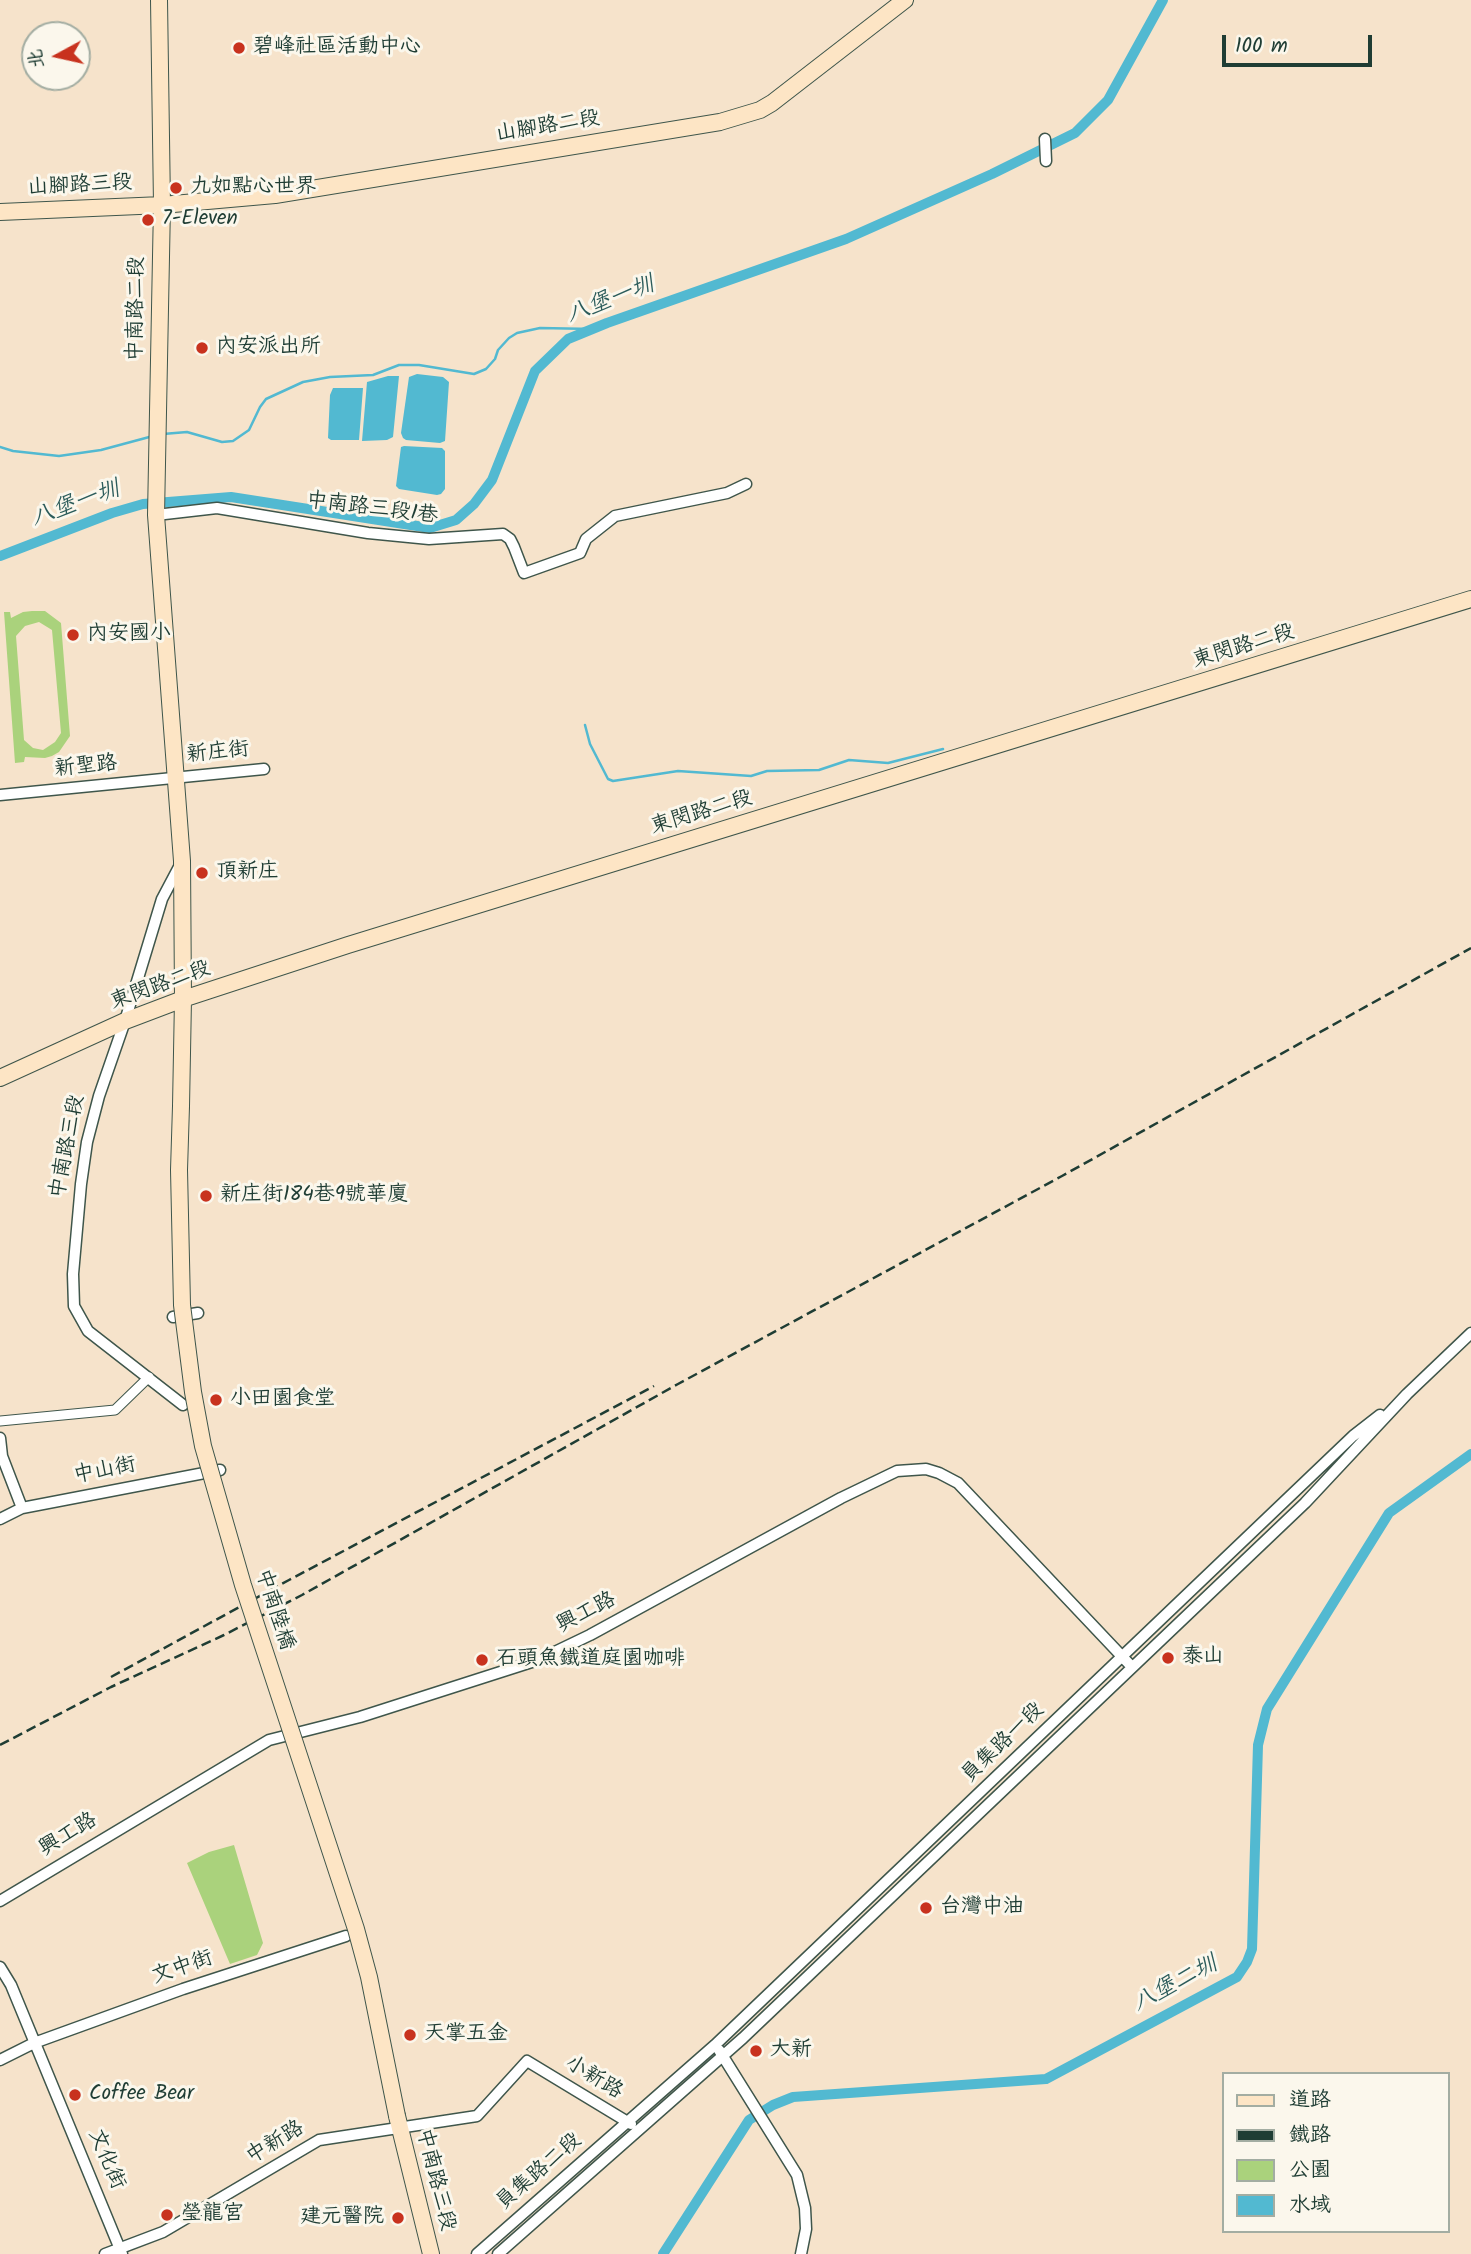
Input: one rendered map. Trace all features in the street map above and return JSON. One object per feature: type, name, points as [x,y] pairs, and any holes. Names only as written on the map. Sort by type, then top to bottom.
[{"type":"main road","name":"中南路二段","points":[[156,515],[162,205],[159,0]]},
{"type":"main road","name":"山腳路二段","points":[[162,205],[275,195],[720,122],[760,110],[772,103],[905,0]]},
{"type":"main road","name":"山腳路三段","points":[[0,212],[162,205]]},
{"type":"main road","points":[[156,515],[182,861],[183,999]]},
{"type":"main road","name":"東閔路二段","points":[[0,1078],[125,1021],[183,999],[1471,599]]},
{"type":"main road","name":"中南陸橋","points":[[183,999],[179,1170],[182,1305],[203,1446],[243,1585],[356,1929],[369,1977],[398,2121]]},
{"type":"main road","name":"中南路三段","points":[[398,2121],[432,2254]]},
{"type":"street","points":[[1045,139],[1046,161]]},
{"type":"street","name":"中南路三段1巷","points":[[156,515],[217,508],[368,533],[429,539],[503,534],[510,539],[524,573],[580,553],[586,539],[615,516],[727,493],[746,484]]},
{"type":"street","name":"新庄街","points":[[175,778],[264,769]]},
{"type":"street","name":"新聖路","points":[[0,795],[175,778]]},
{"type":"street","name":"中南路三段","points":[[182,861],[162,899],[99,1096],[88,1142],[76,1237],[74,1306],[88,1331],[183,1405]]},
{"type":"street","points":[[173,1317],[198,1313]]},
{"type":"street","name":"員集路一段","points":[[639,2130],[723,2055],[1305,1503],[1407,1394],[1471,1333]]},
{"type":"street","points":[[0,1421],[114,1410],[149,1377]]},
{"type":"street","name":"員集路一段","points":[[628,2122],[715,2045],[1353,1436],[1407,1394]]},
{"type":"street","points":[[0,1437],[2,1455],[22,1508]]},
{"type":"street","name":"興工路","points":[[0,1900],[269,1740],[360,1717],[538,1660],[590,1635],[841,1498],[897,1471],[926,1469],[958,1483],[1132,1667]]},
{"type":"street","name":"中山街","points":[[0,1519],[22,1508],[220,1470]]},
{"type":"street","points":[[877,1891],[886,1901]]},
{"type":"street","name":"文中街","points":[[0,2060],[34,2043],[183,1989],[346,1936]]},
{"type":"street","name":"文化街","points":[[0,1967],[11,1984],[121,2252]]},
{"type":"street","points":[[715,2045],[790,2164],[802,2191],[806,2229],[801,2254]]},
{"type":"street","name":"中新路","points":[[105,2254],[121,2252],[163,2232],[318,2140],[398,2121],[477,2116],[527,2061]]},
{"type":"street","name":"小新路","points":[[527,2061],[639,2130]]},
{"type":"street","name":"員集路二段","points":[[477,2254],[628,2122]]},
{"type":"street","name":"員集路二段","points":[[498,2254],[639,2130]]},
{"type":"green space","points":[[45,611],[61,623],[70,736],[59,752],[52,756],[25,757],[24,762],[15,763],[4,612],[10,612],[11,618],[23,612]],"holes":[[[39,622],[52,630],[61,733],[55,742],[43,750],[33,748],[24,740],[16,636],[25,626]]]},
{"type":"green space","points":[[234,1845],[263,1943],[257,1955],[230,1964],[187,1863],[209,1852]]},
{"type":"water","points":[[417,374],[443,377],[449,382],[445,441],[440,443],[406,440],[401,433],[409,377]]},
{"type":"water","points":[[399,376],[393,437],[387,440],[362,441],[367,382]]},
{"type":"water","points":[[333,388],[363,388],[359,440],[328,438],[330,395]]},
{"type":"water","points":[[401,447],[442,448],[445,451],[445,489],[441,494],[399,489],[396,486]]},
{"type":"waterway","name":"八堡一圳","points":[[0,556],[112,513],[143,504],[231,497],[430,528],[456,520],[474,504],[492,480],[535,371],[568,339],[846,239],[992,174],[1075,133],[1108,100],[1163,0]]},
{"type":"waterway","points":[[163,434],[187,432],[222,442],[233,441],[249,430],[266,399],[303,382],[330,377],[373,375],[399,365],[419,365],[474,374],[486,369],[495,359],[498,350],[517,333],[540,328],[593,329]]},
{"type":"waterway","points":[[0,447],[59,456],[101,450],[153,436]]},
{"type":"waterway","points":[[585,725],[590,744],[608,779],[613,781],[678,771],[751,776],[767,771],[819,770],[849,760],[888,763],[943,749]]},
{"type":"waterway","name":"八堡二圳","points":[[663,2254],[749,2120],[773,2105],[793,2097],[1046,2079],[1237,1977],[1252,1949],[1258,1745],[1267,1709],[1389,1513],[1471,1454]]},
{"type":"railway","points":[[0,1745],[111,1687],[224,1635],[302,1595],[678,1384],[1062,1176],[1471,948]]},
{"type":"railway","points":[[111,1677],[654,1386]]},
{"type":"place","name":"碧峰社區活動中心","points":[[239,48]]},
{"type":"place","name":"九如點心世界","points":[[176,188]]},
{"type":"place","name":"7-Eleven","points":[[148,220]]},
{"type":"place","name":"內安派出所","points":[[202,348]]},
{"type":"place","name":"內安國小","points":[[73,635]]},
{"type":"place","name":"頂新庄","points":[[202,873]]},
{"type":"place","name":"新庄街184巷9號華廈","points":[[206,1196]]},
{"type":"place","name":"小田園食堂","points":[[216,1400]]},
{"type":"place","name":"泰山","points":[[1168,1658]]},
{"type":"place","name":"石頭魚鐵道庭園咖啡","points":[[482,1660]]},
{"type":"place","name":"台灣中油","points":[[926,1908]]},
{"type":"place","name":"天掌五金","points":[[410,2035]]},
{"type":"place","name":"大新","points":[[756,2051]]},
{"type":"place","name":"Coffee Bear","points":[[75,2095]]},
{"type":"place","name":"瑩龍宮","points":[[167,2215]]},
{"type":"place","name":"建元醫院","points":[[398,2218]]}]
